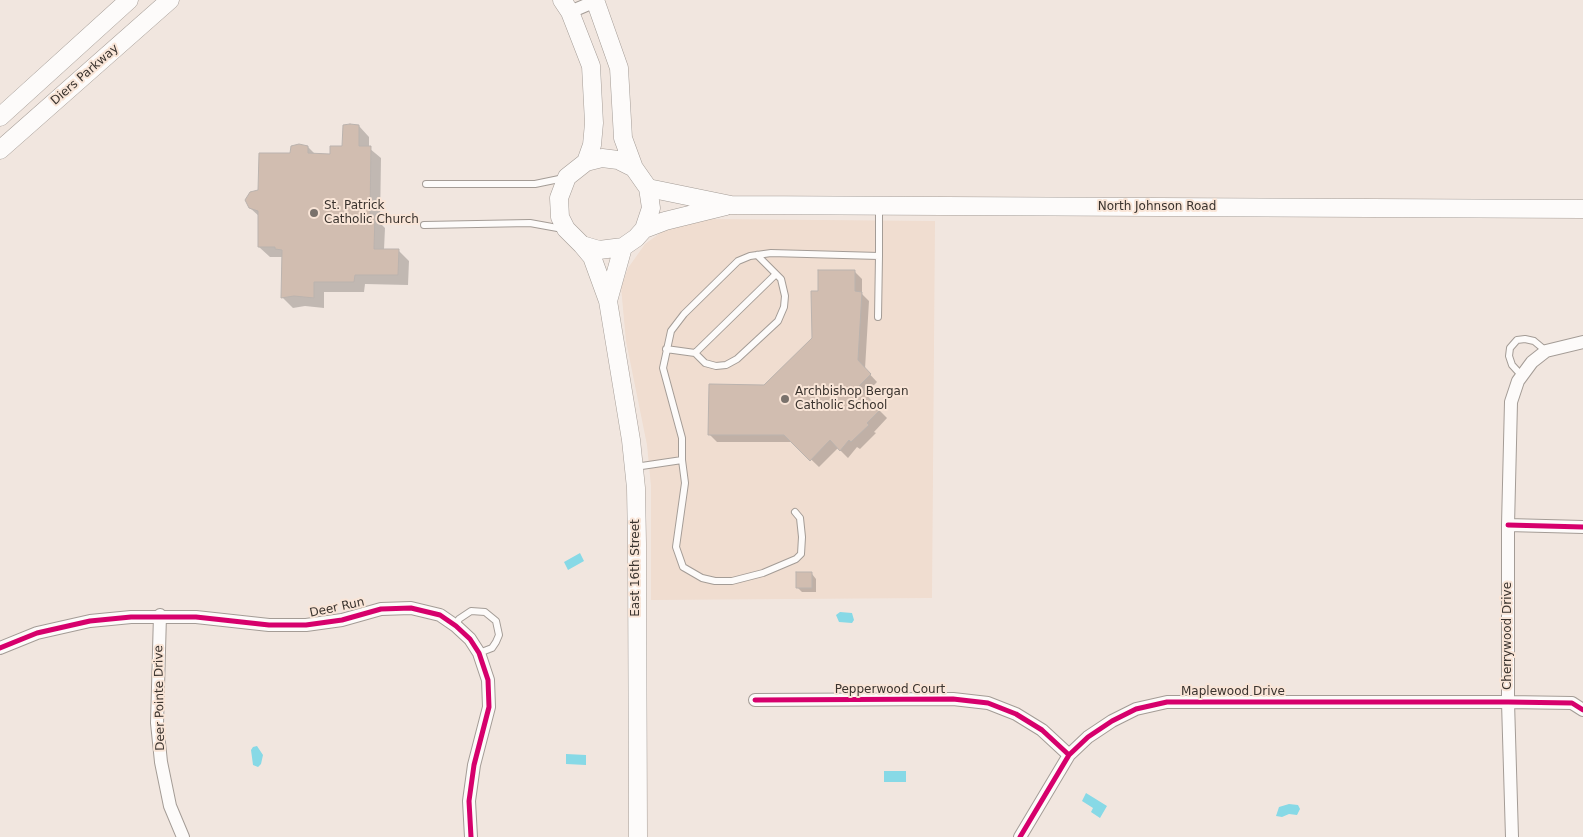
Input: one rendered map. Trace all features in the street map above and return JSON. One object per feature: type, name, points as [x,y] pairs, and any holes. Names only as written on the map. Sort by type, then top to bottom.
[{"type":"main road","name":"Diers Parkway","points":[[0,117],[129,0]]},
{"type":"main road","name":"Diers Parkway","points":[[0,150],[170,0]]},
{"type":"main road","points":[[596,0],[620,68],[623,138],[634,168],[648,188],[651,208],[644,229],[636,238],[623,247],[600,250],[582,244],[566,230],[559,207],[562,188],[567,177],[586,162],[602,158],[618,160],[634,168]]},
{"type":"main road","points":[[566,6],[591,66],[594,98],[592,145],[586,162]]},
{"type":"main road","name":"North Johnson Road","points":[[648,188],[731,205],[1583,209]]},
{"type":"main road","name":"North Johnson Road","points":[[644,229],[665,220],[731,205]]},
{"type":"main road","name":"East 16th Street","points":[[582,244],[592,257],[608,301],[634,467],[637,554],[638,837]]},
{"type":"main road","name":"East 16th Street","points":[[608,301],[623,247]]},
{"type":"street","points":[[566,6],[596,0]]},
{"type":"street","points":[[1546,350],[1583,342]]},
{"type":"street","name":"Cherrywood Drive","points":[[1512,837],[1508,702],[1508,525],[1511,402],[1522,376],[1532,362],[1546,350]]},
{"type":"street","points":[[1508,525],[1583,527]]},
{"type":"street","name":"Deer Run","points":[[0,648],[37,633],[90,621],[160,615],[196,617],[269,626],[306,625],[342,620],[381,609],[411,608],[440,616],[456,626],[470,639],[479,653],[488,680],[489,707],[474,765],[469,801],[471,837]]},
{"type":"street","name":"Deer Pointe Drive","points":[[160,615],[157,723],[161,762],[170,806],[182,837]]},
{"type":"street","name":"Pepperwood Court","points":[[755,700],[953,699],[988,703],[1016,714],[1042,730],[1069,755]]},
{"type":"street","name":"Maplewood Drive","points":[[1020,837],[1069,755],[1088,737],[1112,721],[1136,709],[1167,702],[1572,703],[1583,710]]},
{"type":"lane","points":[[426,184],[535,184],[567,177]]},
{"type":"lane","points":[[878,318],[880,206]]},
{"type":"lane","points":[[424,225],[530,224],[566,230]]},
{"type":"lane","points":[[795,512],[800,518],[802,537],[801,554],[796,559],[763,573],[732,581],[715,581],[692,573],[683,567],[676,547],[685,483],[682,438],[663,368],[671,331],[684,314],[738,261],[757,255],[794,253],[827,256],[879,256]]},
{"type":"lane","points":[[666,349],[695,353],[705,364],[726,365],[737,359],[778,321],[784,306],[785,296],[781,279],[757,255]]},
{"type":"lane","points":[[695,353],[776,274]]},
{"type":"lane","points":[[1522,376],[1512,365],[1509,356],[1510,348],[1517,340],[1534,341],[1546,350]]},
{"type":"lane","points":[[634,467],[682,460]]},
{"type":"lane","points":[[456,626],[464,614],[478,610],[492,615],[496,621],[499,635],[492,648],[479,653]]},
{"type":"shaded area","name":"Archbishop Bergan Catholic School","points":[[706,219],[935,221],[932,598],[651,600],[651,486],[647,445],[626,341],[621,287],[628,268],[645,244],[663,231]]},
{"type":"water","points":[[580,553],[584,561],[568,570],[564,562]]},
{"type":"water","points":[[840,612],[852,613],[854,620],[852,623],[839,622],[836,615]]},
{"type":"water","points":[[257,746],[263,755],[261,764],[258,767],[253,765],[251,750]]},
{"type":"water","points":[[566,754],[586,755],[586,765],[566,764]]},
{"type":"water","points":[[884,771],[906,771],[906,782],[884,782]]},
{"type":"water","points":[[1086,793],[1107,806],[1100,818],[1091,812],[1093,808],[1082,801]]},
{"type":"water","points":[[1289,804],[1298,805],[1300,809],[1297,815],[1276,816],[1279,807]]},
{"type":"building","name":"St. Patrick Catholic Church","points":[[343,125],[359,125],[359,146],[371,146],[370,216],[375,216],[374,249],[399,249],[398,275],[355,275],[354,282],[314,282],[314,298],[294,296],[281,298],[282,250],[275,249],[275,247],[258,247],[258,211],[249,208],[245,200],[250,192],[258,190],[259,153],[290,153],[291,146],[299,144],[308,146],[308,153],[330,154],[330,146],[342,146]]},
{"type":"building","name":"Archbishop Bergan Catholic School","points":[[818,270],[855,270],[855,291],[862,292],[858,360],[871,374],[858,387],[880,410],[867,423],[869,425],[851,442],[849,440],[840,451],[830,440],[810,461],[784,435],[708,435],[709,384],[764,385],[812,338],[811,291],[818,291]]},
{"type":"building","points":[[796,572],[812,572],[812,588],[796,588]]},
{"type":"cycle path","points":[[1508,525],[1583,527]]},
{"type":"cycle path","points":[[0,648],[37,633],[90,621],[131,617],[196,617],[269,625],[306,625],[342,620],[381,609],[411,608],[440,615],[470,639],[479,653],[488,680],[489,707],[474,765],[469,801],[471,837]]},
{"type":"cycle path","points":[[755,700],[953,699],[988,703],[1016,714],[1042,730],[1069,755]]},
{"type":"cycle path","points":[[1020,837],[1069,755],[1088,737],[1112,721],[1136,709],[1167,702],[1572,703],[1583,710]]},
{"type":"place","name":"St. Patrick Catholic Church","points":[[314,213]]},
{"type":"place","name":"Archbishop Bergan Catholic School","points":[[785,399]]}]
